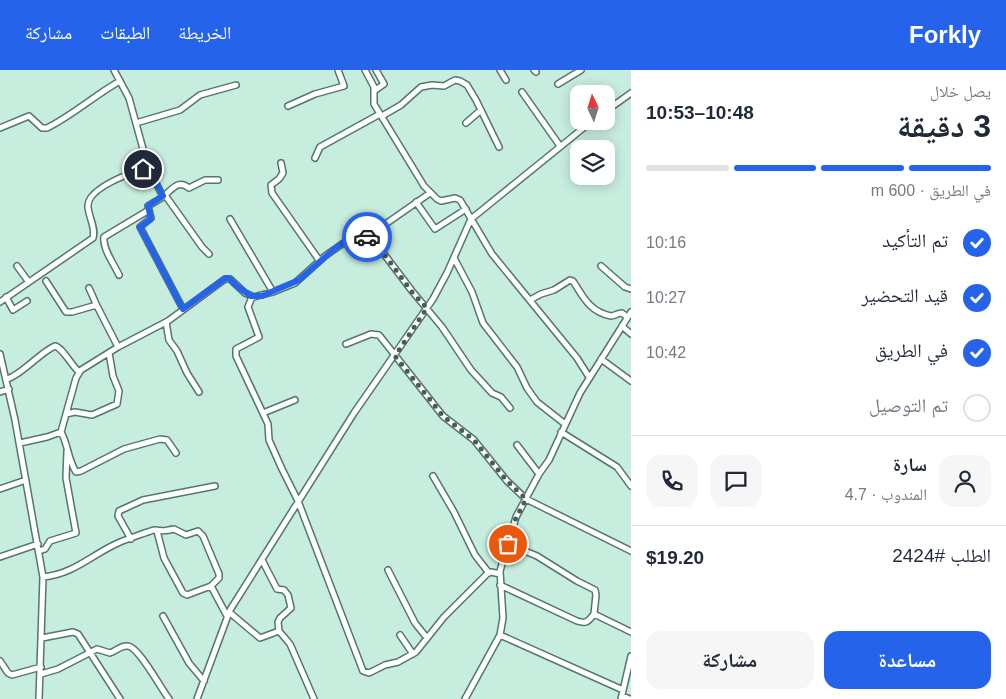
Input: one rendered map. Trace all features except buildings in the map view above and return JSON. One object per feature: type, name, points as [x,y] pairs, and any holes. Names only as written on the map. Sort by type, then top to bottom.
[{"type":"street","points":[[114,70],[129,98],[148,167],[164,196],[209,254]]},
{"type":"street","points":[[288,106],[315,94],[344,86],[338,70]]},
{"type":"street","points":[[365,70],[374,90],[374,104],[430,193],[441,201],[455,198],[460,200],[492,254],[577,358],[589,377]]},
{"type":"street","points":[[374,90],[384,84],[376,70]]},
{"type":"street","points":[[500,70],[506,80]]},
{"type":"street","points":[[558,84],[581,70]]},
{"type":"street","points":[[315,158],[320,147],[401,105],[421,87],[432,85],[444,86],[458,80],[467,85],[499,147]]},
{"type":"street","points":[[0,128],[29,116],[42,128],[47,128],[70,116],[120,81]]},
{"type":"street","points":[[136,123],[180,110],[200,95],[236,85]]},
{"type":"street","points":[[522,92],[560,146]]},
{"type":"street","points":[[615,105],[631,93]]},
{"type":"street","points":[[466,122],[481,110]]},
{"type":"street","points":[[197,699],[228,614],[354,413],[440,288],[471,219],[580,130]]},
{"type":"street","points":[[281,163],[283,173],[279,179],[270,185],[272,193],[319,260]]},
{"type":"street","points":[[0,302],[93,238],[94,233],[88,206],[93,194],[116,180],[148,167]]},
{"type":"street","points":[[183,309],[140,227],[151,219],[148,206],[182,184],[190,188],[205,180],[218,180]]},
{"type":"street","points":[[39,550],[45,549],[53,539],[76,533],[66,478],[65,440],[61,432],[79,372],[118,347],[166,322],[226,278],[230,279],[252,297],[273,292],[299,280],[319,260],[344,242],[390,222],[430,193]]},
{"type":"street","points":[[416,202],[435,229],[466,209]]},
{"type":"street","points":[[119,275],[106,248],[104,237],[149,210]]},
{"type":"street","points":[[230,219],[273,292]]},
{"type":"street","points":[[364,233],[374,248],[384,254],[412,292],[442,327],[471,370],[492,393],[501,397],[510,408]]},
{"type":"street","points":[[454,258],[472,292],[484,323],[517,367],[527,388],[537,402],[565,424]]},
{"type":"street","points":[[17,266],[28,281]]},
{"type":"street","points":[[600,266],[624,287],[631,289]]},
{"type":"street","points":[[465,699],[500,635],[503,618],[500,574],[514,522],[539,474],[549,460],[589,377],[629,315],[622,313],[612,316],[592,308],[587,304],[573,281],[570,280],[554,290],[530,300]]},
{"type":"street","points":[[46,281],[66,312],[97,306]]},
{"type":"street","points":[[88,288],[118,347]]},
{"type":"street","points":[[6,297],[13,310],[28,301]]},
{"type":"street","points":[[252,297],[248,308],[259,336],[238,347],[235,354],[268,424],[269,440],[298,501],[363,671],[370,673],[413,654],[444,617],[489,573]]},
{"type":"street","points":[[166,322],[169,340],[177,350],[187,373],[199,392]]},
{"type":"street","points":[[622,326],[631,334]]},
{"type":"street","points":[[346,344],[371,334],[379,335],[443,416],[474,440],[507,481],[526,499],[631,551]]},
{"type":"street","points":[[6,379],[15,376],[25,366],[55,346],[60,348],[79,372]]},
{"type":"street","points":[[66,414],[75,412],[92,415],[117,404],[119,390],[113,376],[109,353]]},
{"type":"street","points":[[0,354],[20,443],[43,577],[39,699]]},
{"type":"street","points":[[601,359],[631,381]]},
{"type":"street","points":[[0,392],[9,389]]},
{"type":"street","points":[[262,413],[295,400]]},
{"type":"street","points":[[20,443],[61,432]]},
{"type":"street","points":[[561,432],[617,467],[631,486]]},
{"type":"street","points":[[66,451],[76,472],[124,449],[160,439],[167,440],[176,453]]},
{"type":"street","points":[[517,446],[539,474]]},
{"type":"street","points":[[433,476],[475,555],[489,573],[500,574]]},
{"type":"street","points":[[0,489],[26,480]]},
{"type":"street","points":[[130,539],[118,516],[119,511],[123,508],[143,500],[214,486]]},
{"type":"street","points":[[43,577],[56,575],[72,569],[117,544],[154,530],[158,531],[161,532],[174,529],[186,535],[196,530],[200,532],[220,576],[211,586],[187,595],[183,593],[166,562],[158,531]]},
{"type":"street","points":[[0,557],[38,544]]},
{"type":"street","points":[[500,585],[582,623],[588,622],[594,614],[595,590],[537,556],[508,544]]},
{"type":"street","points":[[262,560],[275,586],[277,589],[286,592],[291,604],[290,610],[278,622],[279,631],[290,644],[314,699]]},
{"type":"street","points":[[388,570],[415,623],[427,638]]},
{"type":"street","points":[[211,586],[228,614],[260,638],[279,631]]},
{"type":"street","points":[[594,614],[631,632]]},
{"type":"street","points":[[163,616],[189,663],[204,681]]},
{"type":"street","points":[[42,638],[75,632],[81,638],[120,699]]},
{"type":"street","points":[[400,635],[413,654]]},
{"type":"street","points":[[500,635],[630,699]]},
{"type":"street","points":[[41,674],[58,669],[97,649],[110,653],[122,646],[132,647],[169,699]]},
{"type":"street","points":[[622,695],[631,656]]},
{"type":"street","points":[[0,661],[8,673],[12,675],[41,667]]},
{"type":"way so far","points":[[367,237],[374,248],[384,254],[412,292],[427,308],[395,356],[443,416],[477,442],[494,466],[514,489],[526,499],[514,522],[508,544]]},
{"type":"route","points":[[143,169],[148,167],[163,196],[148,206],[151,219],[140,225],[140,227],[166,272],[183,309],[226,278],[254,297],[273,292],[299,280],[319,260],[344,242],[364,233],[367,237]]}]
